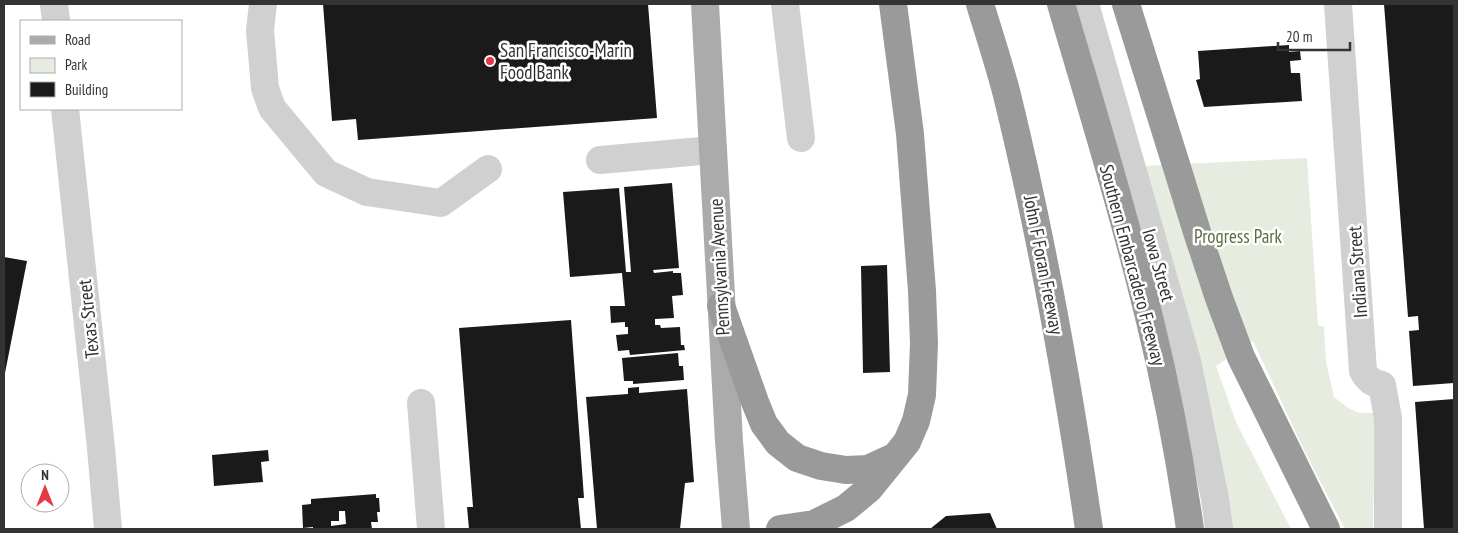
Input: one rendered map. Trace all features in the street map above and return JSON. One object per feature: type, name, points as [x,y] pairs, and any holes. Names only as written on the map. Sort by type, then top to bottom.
[{"type":"highway","points":[[780,529],[814,524],[846,508],[870,489],[907,442],[916,421],[922,395],[924,343],[922,291],[910,134],[893,4]]},
{"type":"highway","name":"John F Foran Freeway","points":[[980,4],[1006,93],[1034,213],[1074,424],[1089,529]]},
{"type":"highway","name":"Southern Embarcadero Freeway","points":[[1061,4],[1122,213],[1150,321],[1174,428],[1190,529]]},
{"type":"highway","points":[[1126,4],[1219,298],[1241,357],[1326,529]]},
{"type":"highway","points":[[722,306],[755,402],[764,424],[778,443],[797,458],[821,466],[846,470],[868,469],[895,456]]},
{"type":"main road","name":"Pennsylvania Avenue","points":[[705,4],[736,529]]},
{"type":"street","points":[[54,4],[56,20]]},
{"type":"street","points":[[263,4],[260,30],[265,88],[272,108],[326,173],[366,192],[441,203],[488,169]]},
{"type":"street","points":[[784,4],[801,138]]},
{"type":"street","name":"Iowa Street","points":[[1086,4],[1187,361],[1215,499],[1219,529]]},
{"type":"street","name":"Indiana Street","points":[[1338,4],[1363,371],[1367,379],[1373,384],[1382,385],[1388,418],[1388,529]]},
{"type":"street","name":"Texas Street","points":[[65,110],[108,529]]},
{"type":"street","points":[[600,160],[713,150]]},
{"type":"street","points":[[421,403],[431,529]]},
{"type":"green space","name":"Progress Park","points":[[1307,158],[1318,325],[1324,327],[1326,362],[1334,397],[1359,413],[1375,413],[1373,529],[1345,529],[1304,450],[1253,341],[1216,366],[1236,422],[1291,529],[1219,529],[1141,166]]},
{"type":"building","name":"San Francisco-Marin Food Bank","points":[[323,4],[648,4],[657,118],[358,140],[356,119],[332,121]]},
{"type":"building","points":[[1384,4],[1454,4],[1454,383],[1413,386],[1409,331],[1419,330],[1418,316],[1408,317]]},
{"type":"building","points":[[1289,45],[1289,52],[1300,51],[1301,60],[1290,61],[1291,73],[1300,73],[1302,101],[1204,107],[1196,80],[1200,79],[1198,51]]},
{"type":"building","points":[[672,183],[679,268],[653,270],[654,273],[673,271],[673,273],[681,273],[683,295],[672,296],[674,318],[655,319],[655,325],[660,325],[661,328],[680,327],[681,345],[684,345],[685,350],[630,355],[629,350],[618,351],[616,335],[628,334],[628,327],[625,327],[625,322],[611,323],[610,306],[625,306],[622,273],[570,277],[563,192],[619,188],[626,272],[631,272],[624,187]]},
{"type":"building","points":[[4,257],[27,261],[5,373],[4,373]]},
{"type":"building","points":[[887,265],[890,372],[863,373],[861,266]]},
{"type":"building","points":[[571,320],[584,498],[578,498],[581,529],[469,529],[467,507],[473,507],[459,328]]},
{"type":"building","points":[[678,353],[679,366],[683,366],[684,380],[633,384],[633,381],[624,381],[622,358]]},
{"type":"building","points":[[639,387],[639,393],[687,389],[694,482],[685,483],[680,529],[597,529],[586,397],[628,394],[628,388]]},
{"type":"building","points":[[1454,399],[1454,529],[1424,529],[1415,402]]},
{"type":"building","points":[[268,450],[269,461],[261,462],[263,482],[214,486],[212,455]]},
{"type":"building","points":[[376,494],[376,498],[379,498],[380,512],[377,512],[378,522],[371,522],[372,529],[303,528],[302,505],[311,504],[311,499]],"holes":[[[339,511],[345,511],[346,524],[331,526],[331,521],[339,521]]]},
{"type":"building","points":[[990,513],[997,529],[930,529],[946,516]]},
{"type":"place","name":"San Francisco-Marin Food Bank","points":[[490,61]]}]
